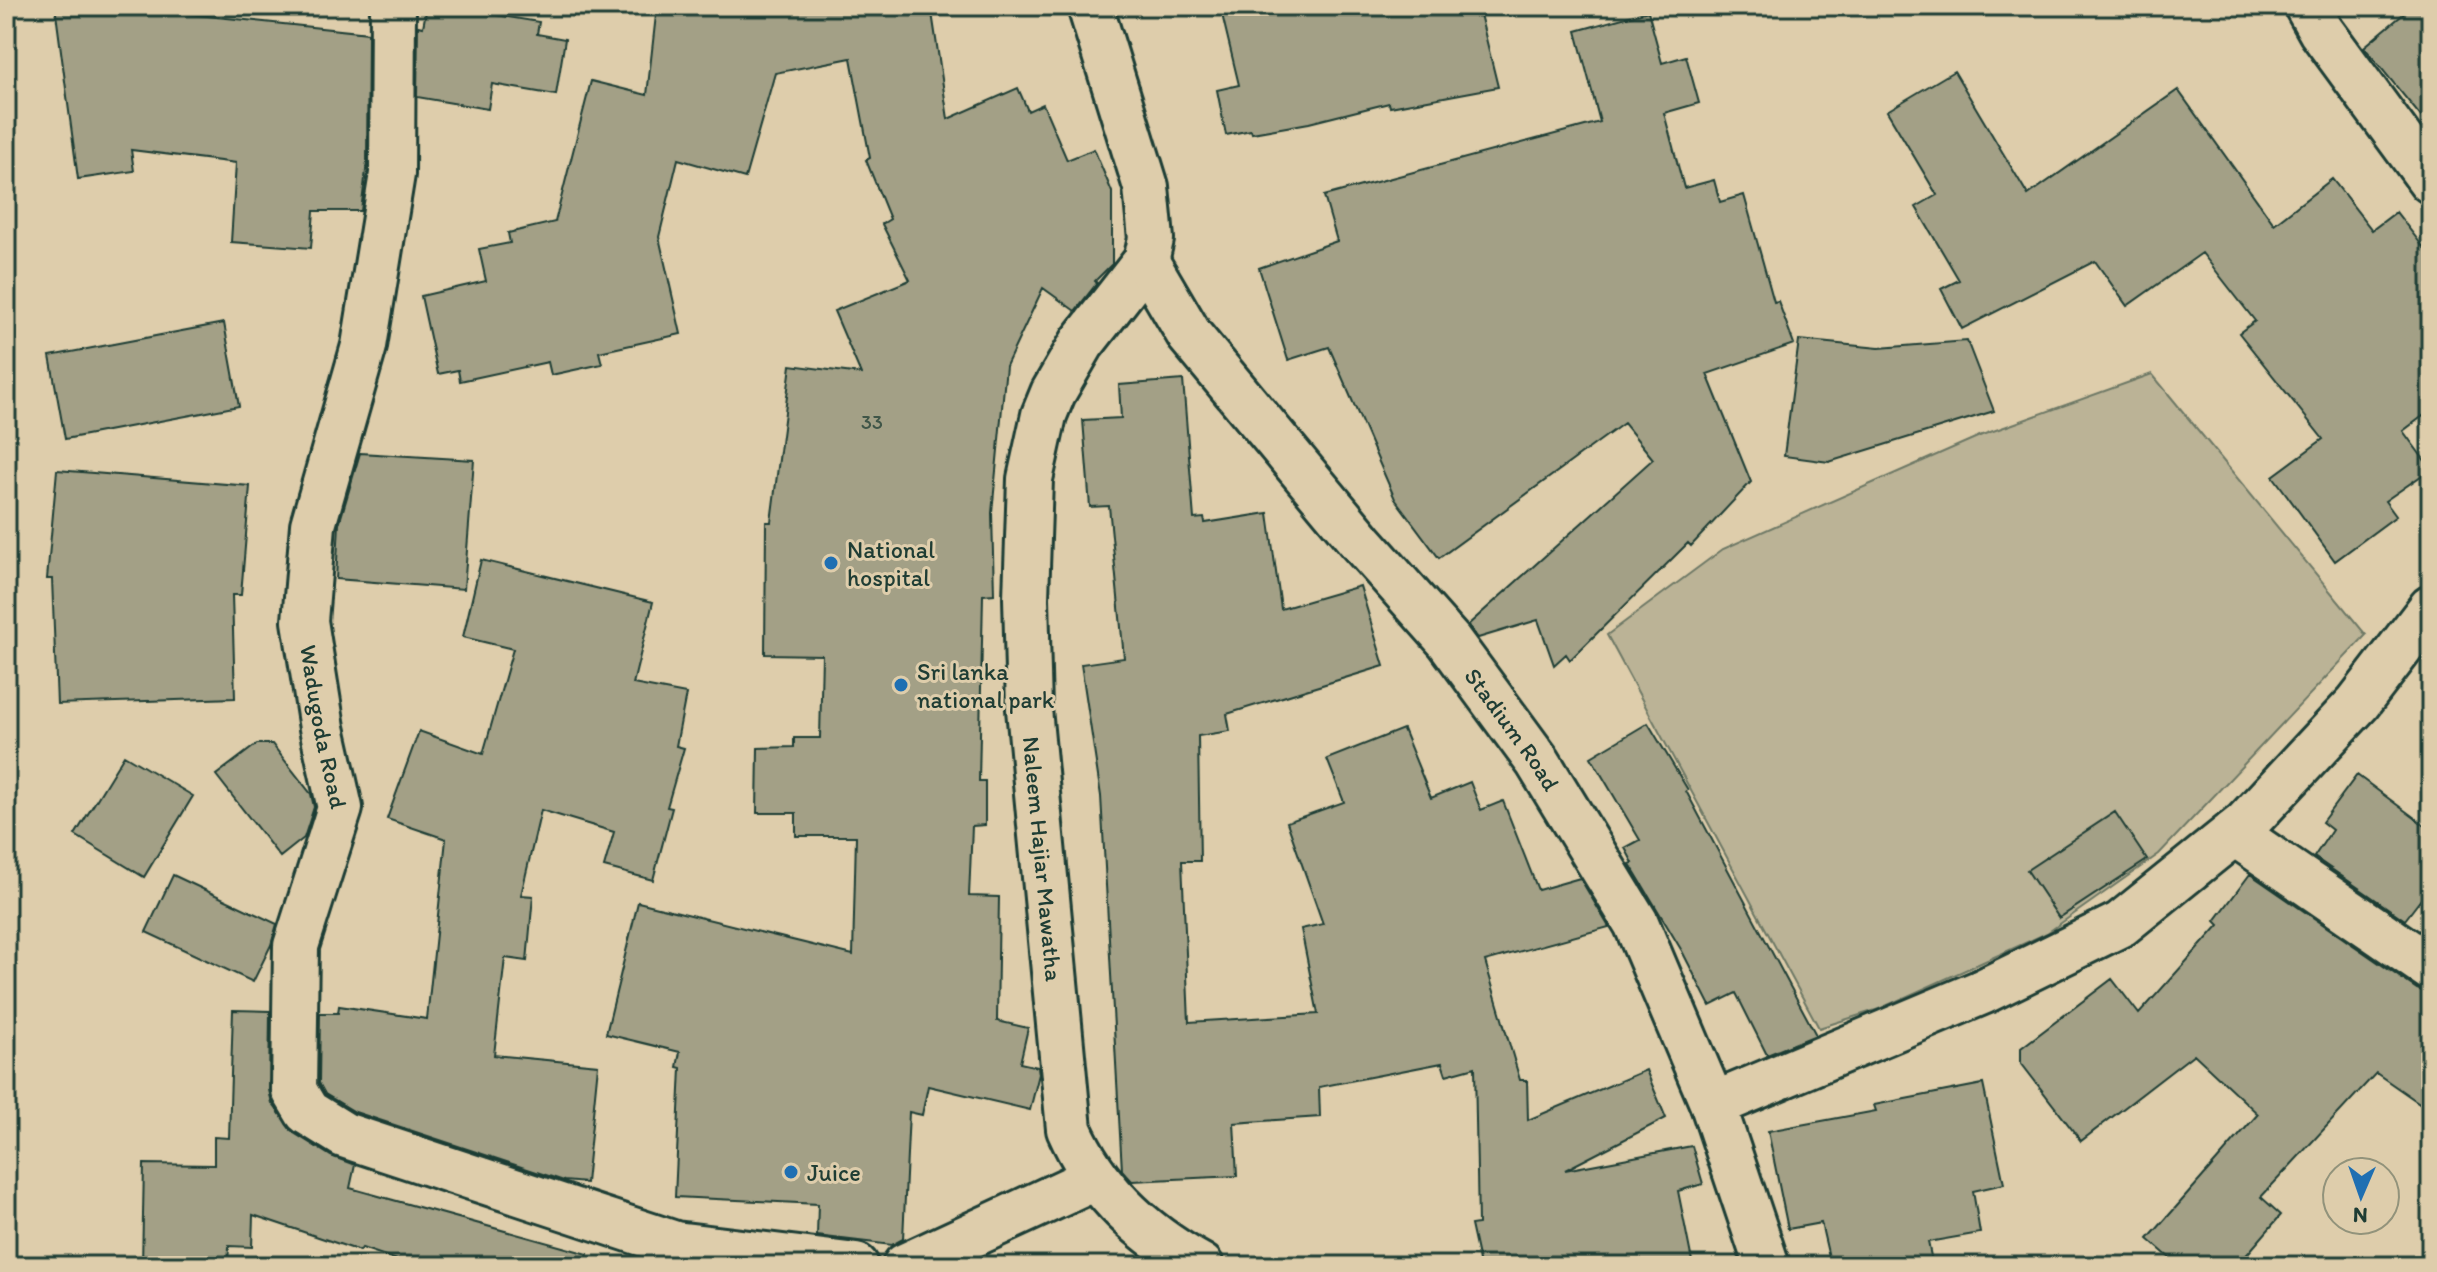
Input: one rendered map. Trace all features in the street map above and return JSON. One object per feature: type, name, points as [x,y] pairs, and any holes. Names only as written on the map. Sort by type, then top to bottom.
[{"type":"street","name":"Wadugoda Road","points":[[393,6],[392,174],[364,346],[313,525],[305,621],[322,728],[340,808],[296,946],[294,1090],[307,1112],[344,1135],[675,1244],[856,1266]]},
{"type":"street","points":[[1090,6],[1146,187],[1151,239],[1146,261]]},
{"type":"street","points":[[2307,6],[2321,31],[2431,181]]},
{"type":"street","name":"Stadium Road","points":[[1146,261],[1190,336],[1361,542],[1449,641],[1538,762],[1636,923],[1713,1105],[1767,1266]]},
{"type":"street","name":"Naleem Hajiar Mawatha","points":[[1146,261],[1082,343],[1044,415],[1030,479],[1026,598],[1029,709],[1069,1129],[1080,1155],[1119,1206],[1149,1233],[1201,1266]]},
{"type":"street","points":[[1713,1105],[1982,992],[2121,924],[2234,833],[2358,703],[2431,608]]},
{"type":"street","points":[[2234,833],[2431,968]]},
{"type":"street","points":[[905,1266],[1095,1178]]},
{"type":"shaded area","points":[[2152,374],[2366,635],[2159,854],[2047,933],[1879,1009],[1819,1028],[1607,635],[1723,549],[1982,435]]},
{"type":"building","points":[[55,6],[190,6],[189,14],[368,33],[367,162],[361,211],[314,211],[311,248],[231,242],[236,163],[131,150],[134,171],[78,179]]},
{"type":"building","points":[[427,6],[539,22],[537,34],[565,39],[556,95],[492,84],[488,109],[417,97],[418,26],[423,27]]},
{"type":"building","points":[[657,6],[931,6],[948,119],[1018,88],[1028,111],[1043,104],[1067,160],[1094,149],[1112,192],[1112,264],[1095,281],[1097,283],[1075,311],[1043,288],[1006,366],[992,513],[994,594],[983,595],[979,781],[985,781],[985,825],[972,826],[969,896],[999,897],[997,1021],[1028,1028],[1020,1063],[1038,1067],[1039,1074],[1030,1110],[928,1086],[922,1115],[909,1112],[903,1239],[892,1245],[817,1236],[818,1204],[675,1197],[681,1068],[677,1067],[680,1052],[606,1034],[638,902],[853,955],[856,836],[796,836],[796,813],[757,813],[758,748],[794,747],[794,738],[820,738],[822,655],[765,654],[766,522],[771,522],[791,365],[861,374],[834,311],[910,280],[882,224],[890,219],[866,160],[870,158],[851,58],[775,73],[745,178],[678,159],[659,237],[681,334],[599,352],[602,364],[551,375],[548,362],[460,381],[458,370],[438,374],[421,296],[486,281],[479,249],[510,243],[508,233],[555,222],[591,81],[647,95]]},
{"type":"building","points":[[1220,6],[1478,6],[1498,87],[1390,107],[1389,103],[1309,123],[1226,135],[1217,90],[1239,85]]},
{"type":"building","points":[[2413,6],[2431,6],[2431,129],[2364,47]]},
{"type":"building","points":[[1648,11],[1662,63],[1686,56],[1699,103],[1664,113],[1684,188],[1714,180],[1720,202],[1744,195],[1774,302],[1778,301],[1794,344],[1707,374],[1751,482],[1691,546],[1688,543],[1570,660],[1566,654],[1554,665],[1538,620],[1478,638],[1468,625],[1653,459],[1624,423],[1439,558],[1395,499],[1329,347],[1288,360],[1259,268],[1337,241],[1324,196],[1600,122],[1576,31]]},
{"type":"building","points":[[1954,71],[2028,195],[2178,90],[2274,224],[2332,179],[2372,230],[2396,212],[2431,257],[2431,410],[2403,431],[2431,469],[2385,501],[2396,516],[2335,561],[2273,476],[2323,439],[2239,333],[2255,321],[2202,253],[2127,306],[2095,261],[1962,329],[1941,289],[1959,280],[1916,207],[1937,195],[1887,111]]},
{"type":"building","points":[[224,323],[239,406],[65,439],[50,356]]},
{"type":"building","points":[[1799,340],[1879,348],[1967,341],[1994,411],[1829,462],[1784,456]]},
{"type":"building","points":[[1183,380],[1194,519],[1204,518],[1205,523],[1268,513],[1281,609],[1360,586],[1384,666],[1227,714],[1230,731],[1198,736],[1200,861],[1182,861],[1189,1022],[1318,1014],[1301,929],[1323,924],[1287,822],[1344,802],[1327,759],[1403,729],[1431,798],[1470,782],[1481,810],[1503,801],[1538,890],[1580,878],[1609,927],[1485,961],[1520,1080],[1527,1080],[1528,1120],[1646,1070],[1666,1118],[1565,1170],[1692,1146],[1703,1184],[1678,1191],[1693,1266],[1480,1266],[1471,1225],[1478,1224],[1475,1067],[1446,1075],[1442,1063],[1319,1087],[1320,1117],[1234,1123],[1237,1176],[1132,1181],[1122,1170],[1101,796],[1081,664],[1124,658],[1109,506],[1090,507],[1083,420],[1121,418],[1119,385]]},
{"type":"building","points":[[360,453],[474,460],[464,589],[336,579],[339,524]]},
{"type":"building","points":[[57,470],[250,486],[241,595],[232,595],[235,698],[57,704],[52,579],[47,579]]},
{"type":"building","points":[[481,560],[653,602],[633,684],[686,694],[676,746],[684,748],[667,807],[672,808],[653,880],[604,867],[614,832],[541,810],[521,895],[533,896],[527,961],[505,958],[494,1055],[598,1065],[586,1183],[564,1181],[355,1112],[325,1094],[319,1083],[320,1013],[338,1013],[339,1006],[427,1019],[446,839],[387,819],[419,731],[483,754],[513,649],[463,637]]},
{"type":"building","points":[[1648,723],[1688,790],[1816,1035],[1767,1055],[1736,993],[1710,1006],[1682,951],[1630,864],[1633,863],[1625,848],[1640,840],[1591,757]]},
{"type":"building","points":[[257,744],[272,744],[311,794],[314,807],[304,838],[280,857],[216,775]]},
{"type":"building","points":[[124,755],[193,796],[144,877],[75,835]]},
{"type":"building","points":[[2357,775],[2431,830],[2431,886],[2405,920],[2314,857],[2332,830],[2322,822]]},
{"type":"building","points":[[2115,812],[2147,860],[2059,918],[2027,870]]},
{"type":"building","points":[[2250,874],[2417,989],[2431,994],[2431,1111],[2376,1073],[2261,1197],[2281,1215],[2237,1266],[2179,1266],[2148,1239],[2258,1114],[2194,1054],[2081,1141],[2021,1063],[2021,1048],[2112,979],[2139,1014],[2219,925],[2215,921]]},
{"type":"building","points":[[173,875],[277,924],[271,945],[253,982],[146,932]]},
{"type":"building","points":[[233,1010],[270,1011],[269,1090],[272,1103],[294,1133],[331,1156],[355,1165],[350,1188],[588,1254],[586,1266],[415,1266],[253,1215],[252,1247],[229,1246],[228,1266],[142,1266],[144,1164],[214,1165],[214,1137],[229,1138]]},
{"type":"building","points":[[1983,1084],[2004,1184],[1973,1191],[1980,1233],[1928,1242],[1933,1266],[1831,1266],[1821,1223],[1788,1229],[1768,1131],[1876,1111],[1874,1105]]},
{"type":"place","name":"National hospital","points":[[831,563]]},
{"type":"place","name":"Sri lanka national park","points":[[901,685]]},
{"type":"place","name":"Juice","points":[[791,1172]]}]
